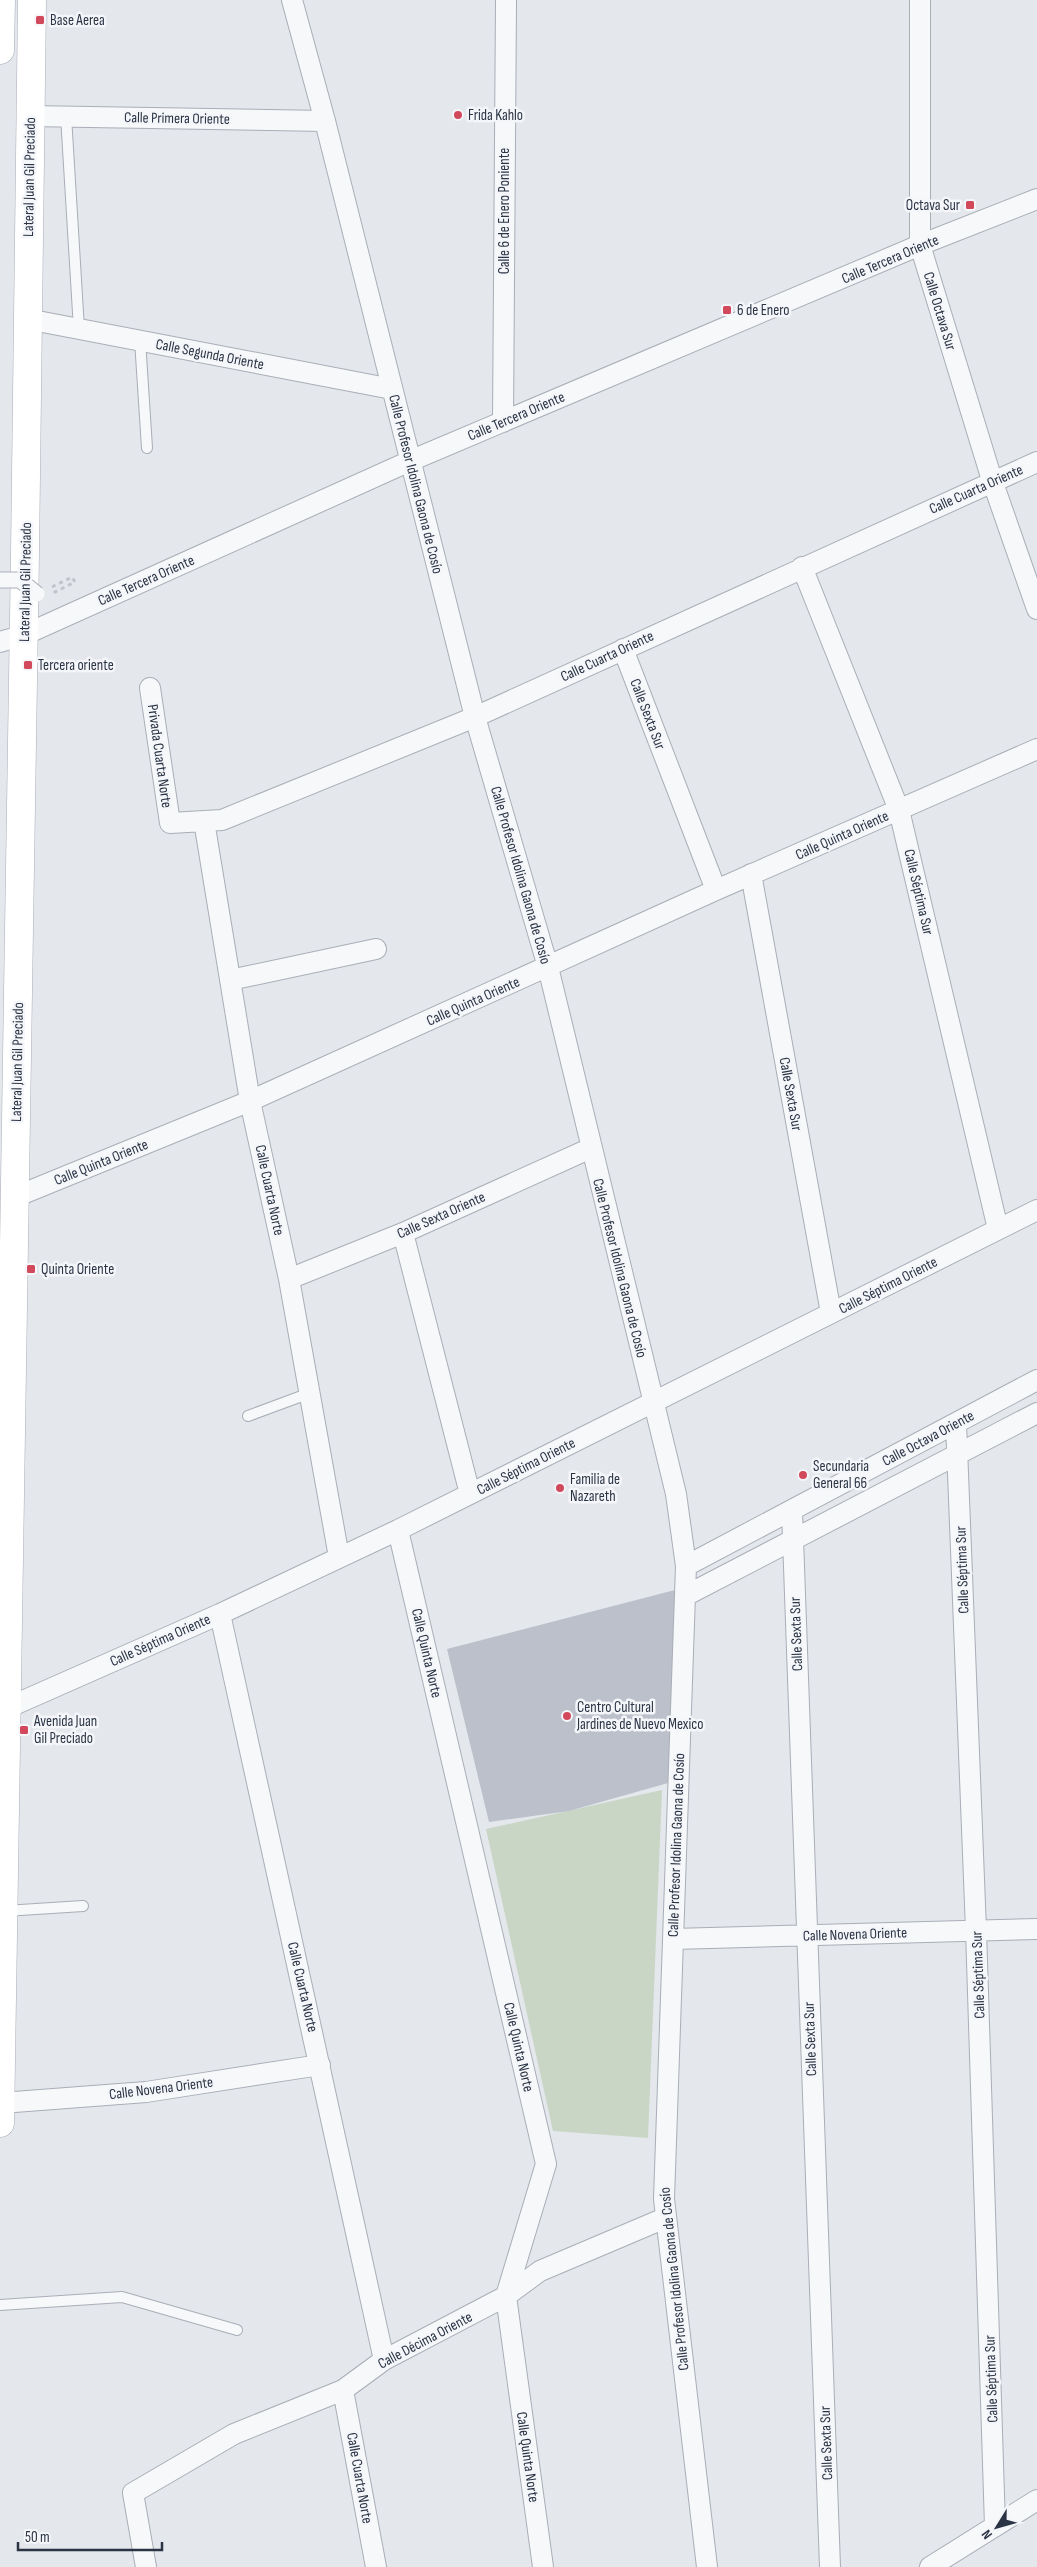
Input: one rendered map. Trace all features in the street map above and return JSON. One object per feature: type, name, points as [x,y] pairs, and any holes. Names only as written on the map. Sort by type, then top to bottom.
[{"type":"main road","points":[[0,50],[1,0]]},
{"type":"main road","name":"Lateral Juan Gil Preciado","points":[[0,2123],[15,1197],[12,639],[27,319],[32,0]]},
{"type":"street","name":"Calle Profesor Idolina Gaona de Cosío","points":[[292,0],[325,121],[475,717],[548,968],[676,1494],[686,1566],[664,2178],[665,2218],[707,2567]]},
{"type":"street","name":"Calle 6 de Enero Poniente","points":[[503,422],[506,0]]},
{"type":"street","name":"Calle Octava Sur","points":[[920,0],[920,245],[992,480],[1037,609]]},
{"type":"street","name":"Calle Primera Oriente","points":[[30,116],[325,121]]},
{"type":"street","name":"Calle Tercera Oriente","points":[[12,639],[410,461],[920,245],[1037,199]]},
{"type":"street","name":"Calle Segunda Oriente","points":[[27,319],[392,389]]},
{"type":"street","name":"Calle Cuarta Oriente","points":[[170,823],[222,820],[475,717],[992,480],[1037,462]]},
{"type":"street","name":"Calle Séptima Sur","points":[[802,567],[899,810],[998,1229]]},
{"type":"street","points":[[0,580],[20,580],[43,594]]},
{"type":"street","name":"Calle Sexta Sur","points":[[623,649],[716,890]]},
{"type":"street","name":"Privada Cuarta Norte","points":[[150,688],[170,823]]},
{"type":"street","name":"Calle Quinta Oriente","points":[[15,1197],[250,1100],[548,968],[716,890],[1037,749]]},
{"type":"street","name":"Calle Cuarta Norte","points":[[204,822],[250,1100],[289,1278],[340,1557]]},
{"type":"street","name":"Calle Sexta Sur","points":[[752,874],[830,1313]]},
{"type":"street","points":[[230,980],[376,949]]},
{"type":"street","name":"Calle Sexta Oriente","points":[[289,1278],[403,1233],[591,1148]]},
{"type":"street","name":"Calle Séptima Oriente","points":[[7,1708],[220,1614],[398,1530],[1037,1210]]},
{"type":"street","points":[[403,1233],[470,1494]]},
{"type":"street","name":"Calle Octava Oriente","points":[[686,1566],[1037,1380]]},
{"type":"street","name":"Calle Octava Oriente","points":[[685,1596],[1037,1413]]},
{"type":"street","name":"Calle Séptima Sur","points":[[956,1423],[976,1930],[995,2526]]},
{"type":"street","name":"Calle Sexta Sur","points":[[792,1510],[830,2567]]},
{"type":"street","name":"Calle Quinta Norte","points":[[398,1530],[546,2164],[506,2296],[543,2567]]},
{"type":"street","name":"Calle Cuarta Norte","points":[[220,1614],[384,2360]]},
{"type":"street","name":"Calle Novena Oriente","points":[[673,1939],[1037,1929]]},
{"type":"street","name":"Calle Novena Oriente","points":[[1,2103],[146,2092],[320,2065]]},
{"type":"street","name":"Calle Décima Oriente","points":[[146,2567],[133,2493],[234,2434],[343,2390],[384,2360],[506,2296],[540,2271],[665,2218]]},
{"type":"street","name":"Calle Cuarta Norte","points":[[343,2390],[376,2567]]},
{"type":"street","points":[[930,2567],[1037,2500]]},
{"type":"lane","points":[[66,116],[79,329]]},
{"type":"lane","points":[[140,340],[147,448]]},
{"type":"lane","points":[[248,1416],[310,1394]]},
{"type":"lane","points":[[4,1911],[83,1906]]},
{"type":"lane","points":[[0,2306],[122,2298],[237,2330]]},
{"type":"path","points":[[72,577],[75,582],[43,594],[72,577]]},
{"type":"green space","points":[[662,1790],[648,2138],[553,2131],[486,1829]]},
{"type":"building","name":"Centro Cultural Jardines de Nuevo Mexico","points":[[675,1590],[668,1783],[569,1811],[489,1822],[447,1649]]},
{"type":"place","name":"Base Aerea","points":[[40,20]]},
{"type":"place","name":"Frida Kahlo","points":[[458,115]]},
{"type":"place","name":"Octava Sur","points":[[970,205]]},
{"type":"place","name":"6 de Enero","points":[[727,310]]},
{"type":"place","name":"Tercera oriente","points":[[28,665]]},
{"type":"place","name":"Quinta Oriente","points":[[31,1269]]},
{"type":"place","name":"Secundaria General 66","points":[[803,1475]]},
{"type":"place","name":"Familia de Nazareth","points":[[560,1488]]},
{"type":"place","name":"Centro Cultural Jardines de Nuevo Mexico","points":[[567,1716]]},
{"type":"place","name":"Avenida Juan Gil Preciado","points":[[24,1730]]}]
